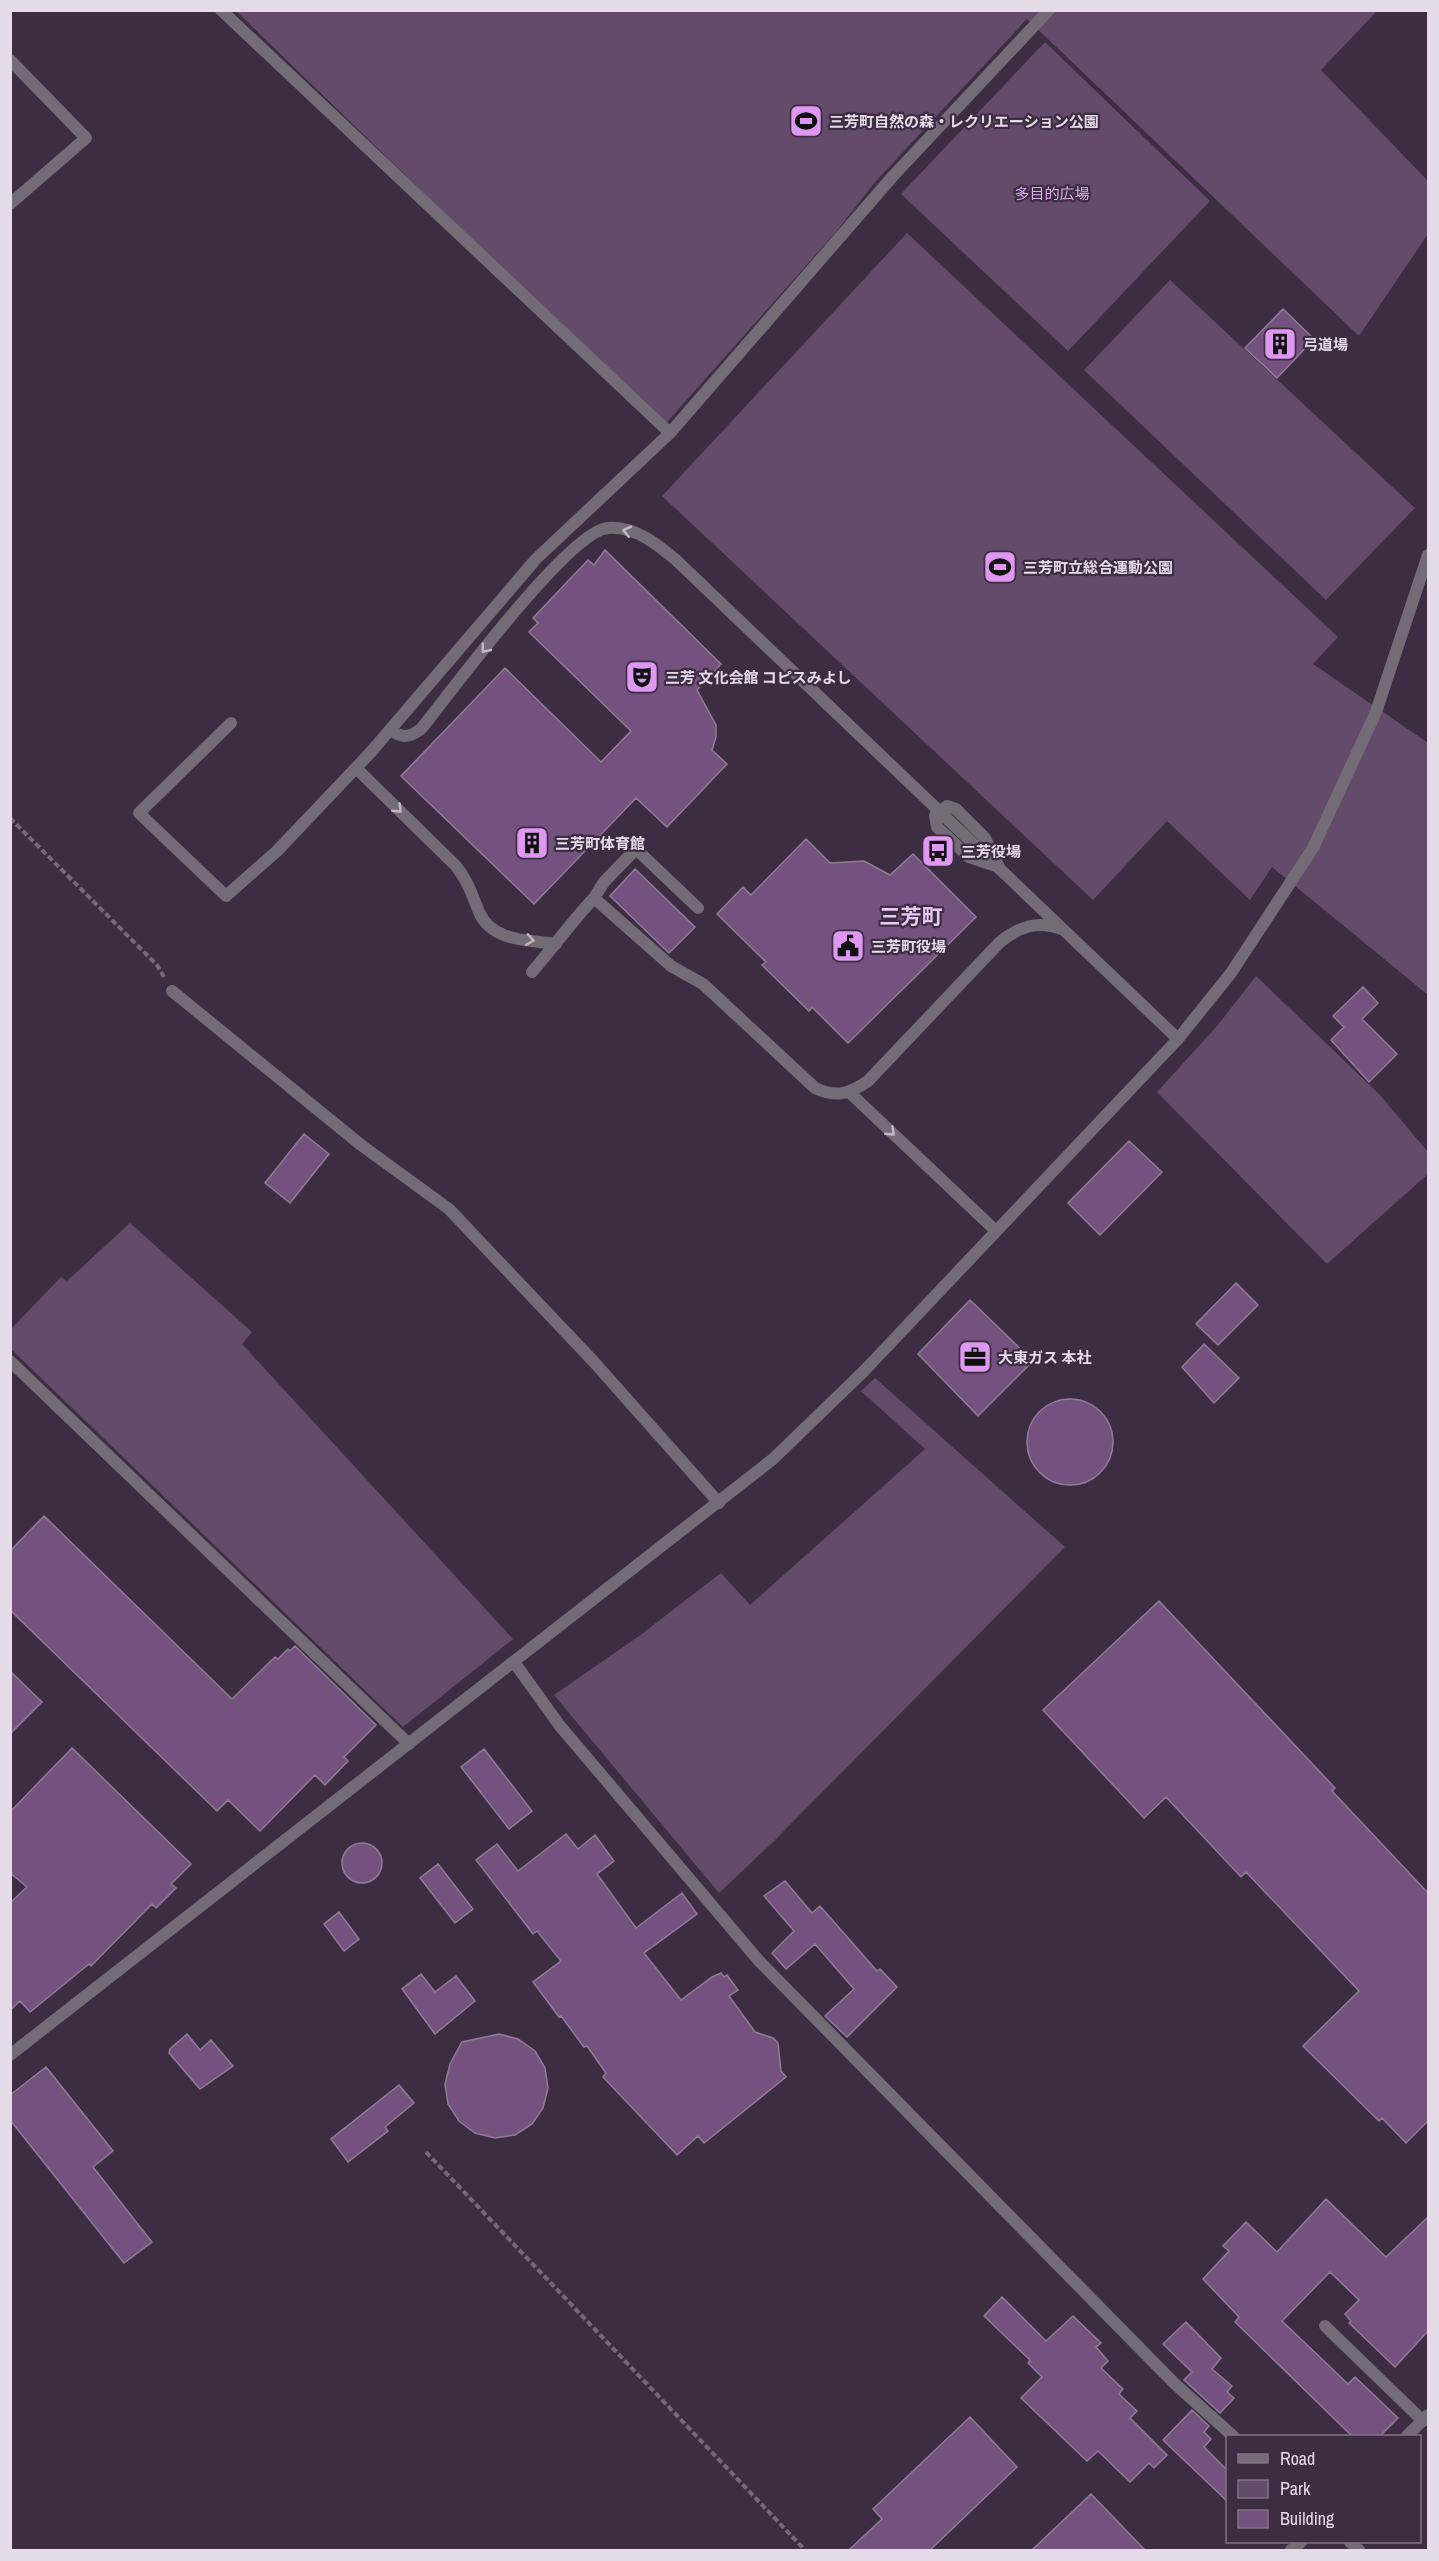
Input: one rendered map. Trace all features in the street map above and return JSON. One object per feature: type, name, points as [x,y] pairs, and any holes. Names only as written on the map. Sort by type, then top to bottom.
[{"type":"street","points":[[221,10],[670,433]]},
{"type":"street","points":[[231,723],[139,813],[226,896],[277,851],[371,752],[536,559],[670,433],[893,176],[1049,10]]},
{"type":"street","points":[[10,60],[86,138],[10,204]]},
{"type":"street","points":[[390,730],[404,737],[412,736],[421,729],[517,609],[565,556],[592,532],[608,528],[630,530],[653,541],[676,560],[1178,1039]]},
{"type":"street","points":[[10,2055],[773,1459],[864,1371],[1178,1039],[1231,972],[1313,848],[1376,712],[1428,555]]},
{"type":"street","points":[[356,768],[456,866],[468,882],[484,922],[493,930],[502,935],[556,944]]},
{"type":"street","points":[[532,972],[573,920],[594,898],[604,882],[636,849],[698,908]]},
{"type":"street","points":[[594,898],[671,966],[703,984],[815,1088],[830,1095],[849,1092],[868,1081],[991,952],[1013,932],[1039,925],[1049,925],[1065,931]]},
{"type":"street","points":[[172,991],[361,1145],[449,1209],[594,1362],[719,1503]]},
{"type":"street","points":[[849,1092],[996,1231]]},
{"type":"street","points":[[10,1361],[409,1744]]},
{"type":"street","points":[[514,1662],[560,1726],[760,1962],[1167,2376],[1232,2435]]},
{"type":"street","points":[[1325,2326],[1426,2418],[1408,2435]]},
{"type":"path","points":[[10,818],[157,965],[172,991]]},
{"type":"path","points":[[426,2152],[805,2550]]},
{"type":"green space","points":[[236,11],[1377,11],[1321,70],[1428,181],[1428,234],[1359,336],[1027,19],[876,181],[835,233],[667,422],[460,228]]},
{"type":"green space","name":"多目的広場","points":[[1045,42],[1210,201],[1068,351],[901,194]]},
{"type":"green space","name":"三芳町立総合運動公園","points":[[907,233],[1338,637],[1313,664],[1428,743],[1428,995],[1272,867],[1250,900],[1167,821],[1093,900],[662,496]]},
{"type":"green space","points":[[1170,280],[1415,508],[1326,600],[1084,370]]},
{"type":"green space","points":[[1256,976],[1379,1094],[1428,1152],[1428,1174],[1327,1264],[1157,1092],[1217,1026]]},
{"type":"green space","points":[[130,1223],[252,1332],[242,1344],[513,1639],[403,1727],[11,1349],[11,1329],[61,1277],[67,1281]]},
{"type":"green space","points":[[875,1378],[1065,1547],[773,1842],[719,1893],[554,1695],[639,1636],[721,1573],[750,1605],[925,1449],[861,1391]]},
{"type":"building","name":"弓道場","points":[[1283,309],[1314,339],[1277,378],[1245,348]]},
{"type":"building","points":[[605,550],[721,664],[697,690],[716,725],[716,737],[712,750],[727,764],[667,827],[636,798],[534,904],[401,776],[505,668],[601,762],[631,731],[529,632],[538,623],[533,618],[588,560],[594,565]]},
{"type":"building","name":"三芳町役場","points":[[806,839],[830,863],[864,861],[890,875],[913,854],[976,917],[848,1043],[812,1007],[809,1011],[762,965],[766,962],[717,914],[743,887],[751,895]]},
{"type":"building","points":[[635,869],[695,927],[669,953],[610,896]]},
{"type":"building","points":[[1363,987],[1378,1003],[1362,1019],[1397,1054],[1369,1082],[1331,1040],[1344,1027],[1333,1016]]},
{"type":"building","points":[[304,1134],[329,1154],[290,1203],[265,1183]]},
{"type":"building","points":[[1129,1141],[1162,1172],[1100,1235],[1068,1203]]},
{"type":"building","points":[[1236,1283],[1258,1305],[1218,1345],[1196,1324]]},
{"type":"building","name":"大東ガス 本社","points":[[970,1300],[1033,1361],[978,1416],[918,1354]]},
{"type":"building","points":[[1204,1344],[1239,1378],[1214,1403],[1182,1367]]},
{"type":"building","points":[[1070,1399],[1094,1406],[1106,1418],[1113,1442],[1106,1466],[1094,1478],[1070,1485],[1046,1478],[1034,1466],[1027,1442],[1034,1418],[1046,1406]]},
{"type":"building","points":[[44,1516],[232,1699],[275,1657],[278,1659],[288,1649],[290,1651],[295,1646],[376,1725],[344,1757],[348,1761],[325,1785],[315,1775],[260,1831],[228,1800],[217,1811],[10,1610],[10,1551]]},
{"type":"building","points":[[1159,1601],[1335,1788],[1332,1791],[1428,1893],[1428,2121],[1406,2143],[1382,2118],[1379,2121],[1303,2046],[1359,1991],[1246,1872],[1241,1877],[1166,1797],[1144,1818],[1043,1710]]},
{"type":"building","points":[[10,1671],[42,1702],[10,1734]]},
{"type":"building","points":[[72,1748],[191,1864],[171,1884],[176,1888],[156,1908],[152,1904],[91,1966],[89,1964],[30,2012],[20,2001],[10,2010],[10,1903],[27,1887],[10,1873],[10,1812]]},
{"type":"building","points":[[484,1749],[532,1811],[509,1829],[461,1767]]},
{"type":"building","points":[[566,1834],[578,1849],[595,1835],[614,1861],[597,1874],[636,1928],[682,1893],[697,1914],[644,1953],[681,2000],[712,1977],[721,1973],[724,1977],[727,1975],[738,1990],[729,1996],[755,2032],[773,2038],[778,2043],[781,2071],[786,2077],[704,2143],[698,2136],[677,2155],[603,2077],[606,2073],[587,2046],[584,2047],[533,1982],[561,1961],[537,1931],[533,1934],[476,1860],[497,1844],[518,1871]]},
{"type":"building","points":[[362,1843],[376,1849],[382,1863],[376,1877],[362,1883],[348,1877],[342,1863],[348,1849]]},
{"type":"building","points":[[438,1864],[473,1909],[455,1923],[420,1878]]},
{"type":"building","points":[[785,1881],[812,1913],[820,1906],[877,1971],[880,1969],[897,1987],[847,2037],[825,2016],[854,1989],[815,1944],[786,1969],[772,1953],[794,1931],[764,1896]]},
{"type":"building","points":[[339,1912],[359,1939],[344,1951],[324,1924]]},
{"type":"building","points":[[421,1974],[435,1992],[456,1976],[475,2001],[435,2034],[402,1989]]},
{"type":"building","points":[[187,2034],[200,2050],[211,2040],[233,2066],[200,2089],[169,2053],[170,2049]]},
{"type":"building","points":[[499,2034],[518,2039],[535,2051],[545,2068],[548,2088],[543,2108],[532,2124],[515,2135],[495,2138],[475,2133],[459,2121],[448,2104],[445,2084],[450,2064],[462,2042]]},
{"type":"building","points":[[46,2067],[113,2151],[93,2167],[152,2242],[124,2263],[10,2120],[10,2095]]},
{"type":"building","points":[[399,2085],[414,2103],[385,2127],[388,2131],[348,2162],[331,2139]]},
{"type":"building","points":[[1326,2199],[1386,2257],[1428,2217],[1428,2331],[1395,2367],[1349,2323],[1351,2321],[1345,2314],[1359,2300],[1330,2272],[1282,2321],[1348,2384],[1355,2377],[1398,2418],[1381,2435],[1351,2435],[1235,2322],[1239,2317],[1203,2279],[1229,2251],[1223,2246],[1246,2222],[1277,2252]]},
{"type":"building","points":[[1002,2297],[1046,2341],[1073,2316],[1101,2343],[1096,2347],[1108,2361],[1101,2368],[1123,2389],[1119,2394],[1137,2411],[1130,2418],[1167,2455],[1154,2468],[1149,2463],[1130,2482],[1098,2451],[1087,2461],[1021,2398],[1042,2377],[1028,2363],[1030,2360],[984,2316]]},
{"type":"building","points":[[1186,2322],[1221,2358],[1212,2369],[1232,2386],[1227,2392],[1234,2398],[1220,2413],[1184,2380],[1192,2372],[1163,2344]]},
{"type":"building","points":[[1192,2410],[1209,2426],[1204,2432],[1211,2439],[1204,2447],[1226,2469],[1226,2500],[1163,2440]]},
{"type":"building","points":[[970,2417],[1017,2467],[930,2550],[849,2550],[882,2519],[873,2509]]},
{"type":"building","points":[[1091,2494],[1145,2550],[1032,2550]]},
{"type":"place","name":"三芳町自然の森・レクリエーション公園","points":[[806,121]]},
{"type":"place","name":"弓道場","points":[[1280,344]]},
{"type":"place","name":"三芳町立総合運動公園","points":[[1000,567]]},
{"type":"place","name":"三芳 文化会館 コピスみよし","points":[[642,677]]},
{"type":"place","name":"三芳町体育館","points":[[532,843]]},
{"type":"place","name":"三芳役場","points":[[938,851]]},
{"type":"place","name":"三芳町役場","points":[[848,946]]},
{"type":"place","name":"大東ガス 本社","points":[[975,1357]]},
{"type":"district","name":"三芳町","points":[[911,916]]}]
